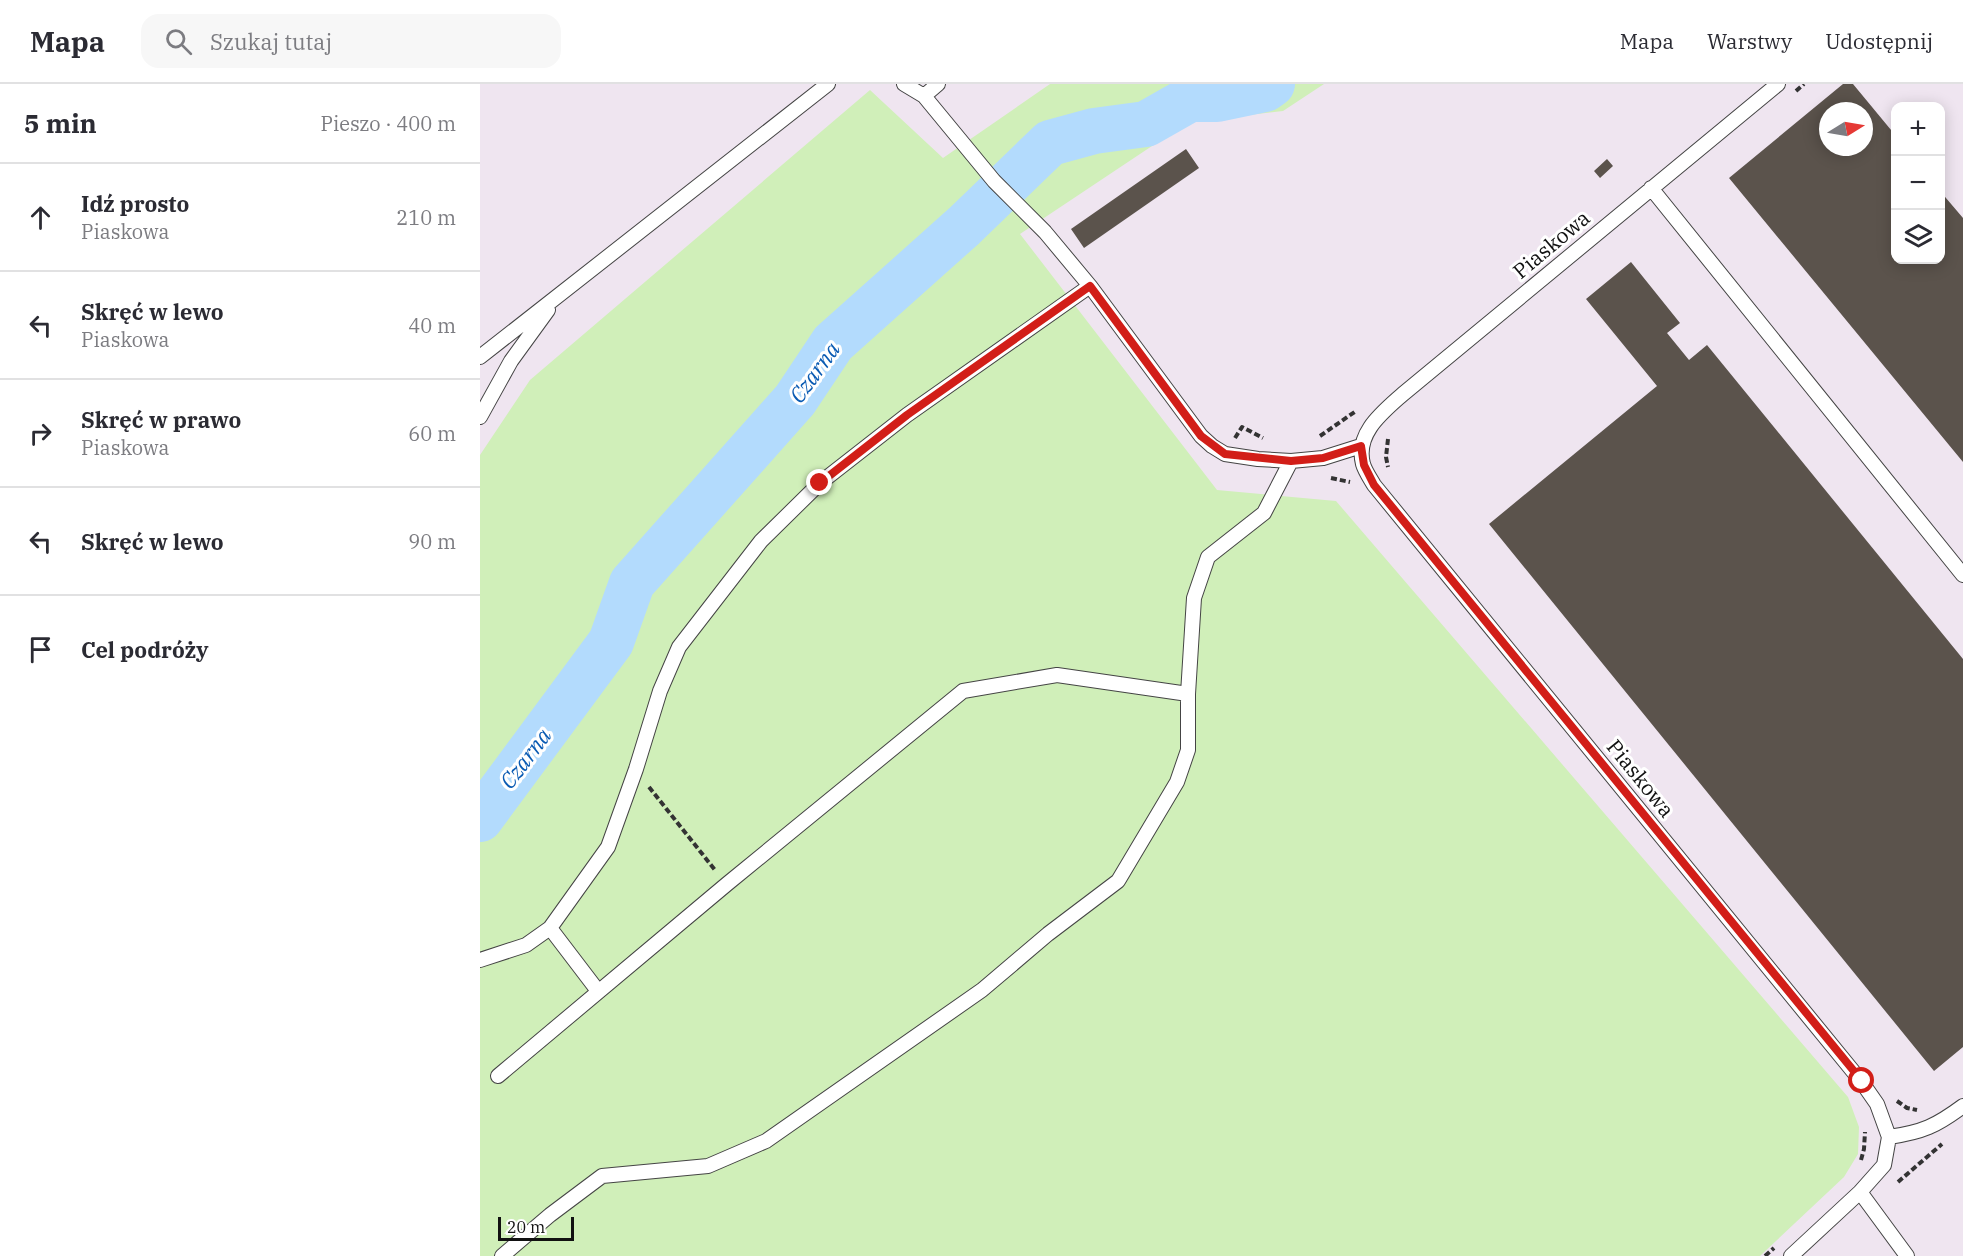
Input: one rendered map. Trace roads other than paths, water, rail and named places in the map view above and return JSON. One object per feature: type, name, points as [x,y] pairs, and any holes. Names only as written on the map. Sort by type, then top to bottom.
[{"type":"lane","points":[[480,357],[828,84]]},
{"type":"lane","points":[[904,84],[924,96],[994,181],[1045,232],[1090,286],[1201,436],[1225,454],[1291,461],[1323,458],[1361,446]]},
{"type":"lane","points":[[924,96],[938,84]]},
{"type":"lane","name":"Piaskowa","points":[[1778,84],[1402,394],[1372,423],[1361,446],[1364,465],[1374,485],[1862,1081],[1877,1104],[1889,1137]]},
{"type":"lane","points":[[1651,188],[1963,575]]},
{"type":"lane","points":[[480,960],[526,945],[550,928],[608,847],[636,770],[660,692],[679,647],[761,542],[820,483],[863,449],[907,415],[1090,286]]},
{"type":"lane","points":[[480,417],[511,361],[558,297]]},
{"type":"lane","points":[[502,1256],[550,1215],[602,1176],[708,1166],[766,1141],[982,990],[1048,934],[1118,881],[1177,782],[1188,750],[1188,694],[1194,598],[1208,556],[1264,513],[1291,461]]},
{"type":"lane","points":[[498,1076],[727,884],[963,691],[1057,675],[1188,694]]},
{"type":"lane","points":[[550,928],[598,991]]},
{"type":"lane","points":[[1791,1256],[1860,1192],[1884,1165],[1889,1137],[1914,1134],[1937,1125],[1963,1106]]},
{"type":"lane","points":[[1860,1192],[1907,1256]]},
{"type":"waterway","name":"Czarna","points":[[480,819],[611,642],[632,583],[795,400],[833,343],[964,226],[1050,143],[1094,131],[1146,124],[1190,99],[1217,99],[1265,89],[1272,84]]}]
